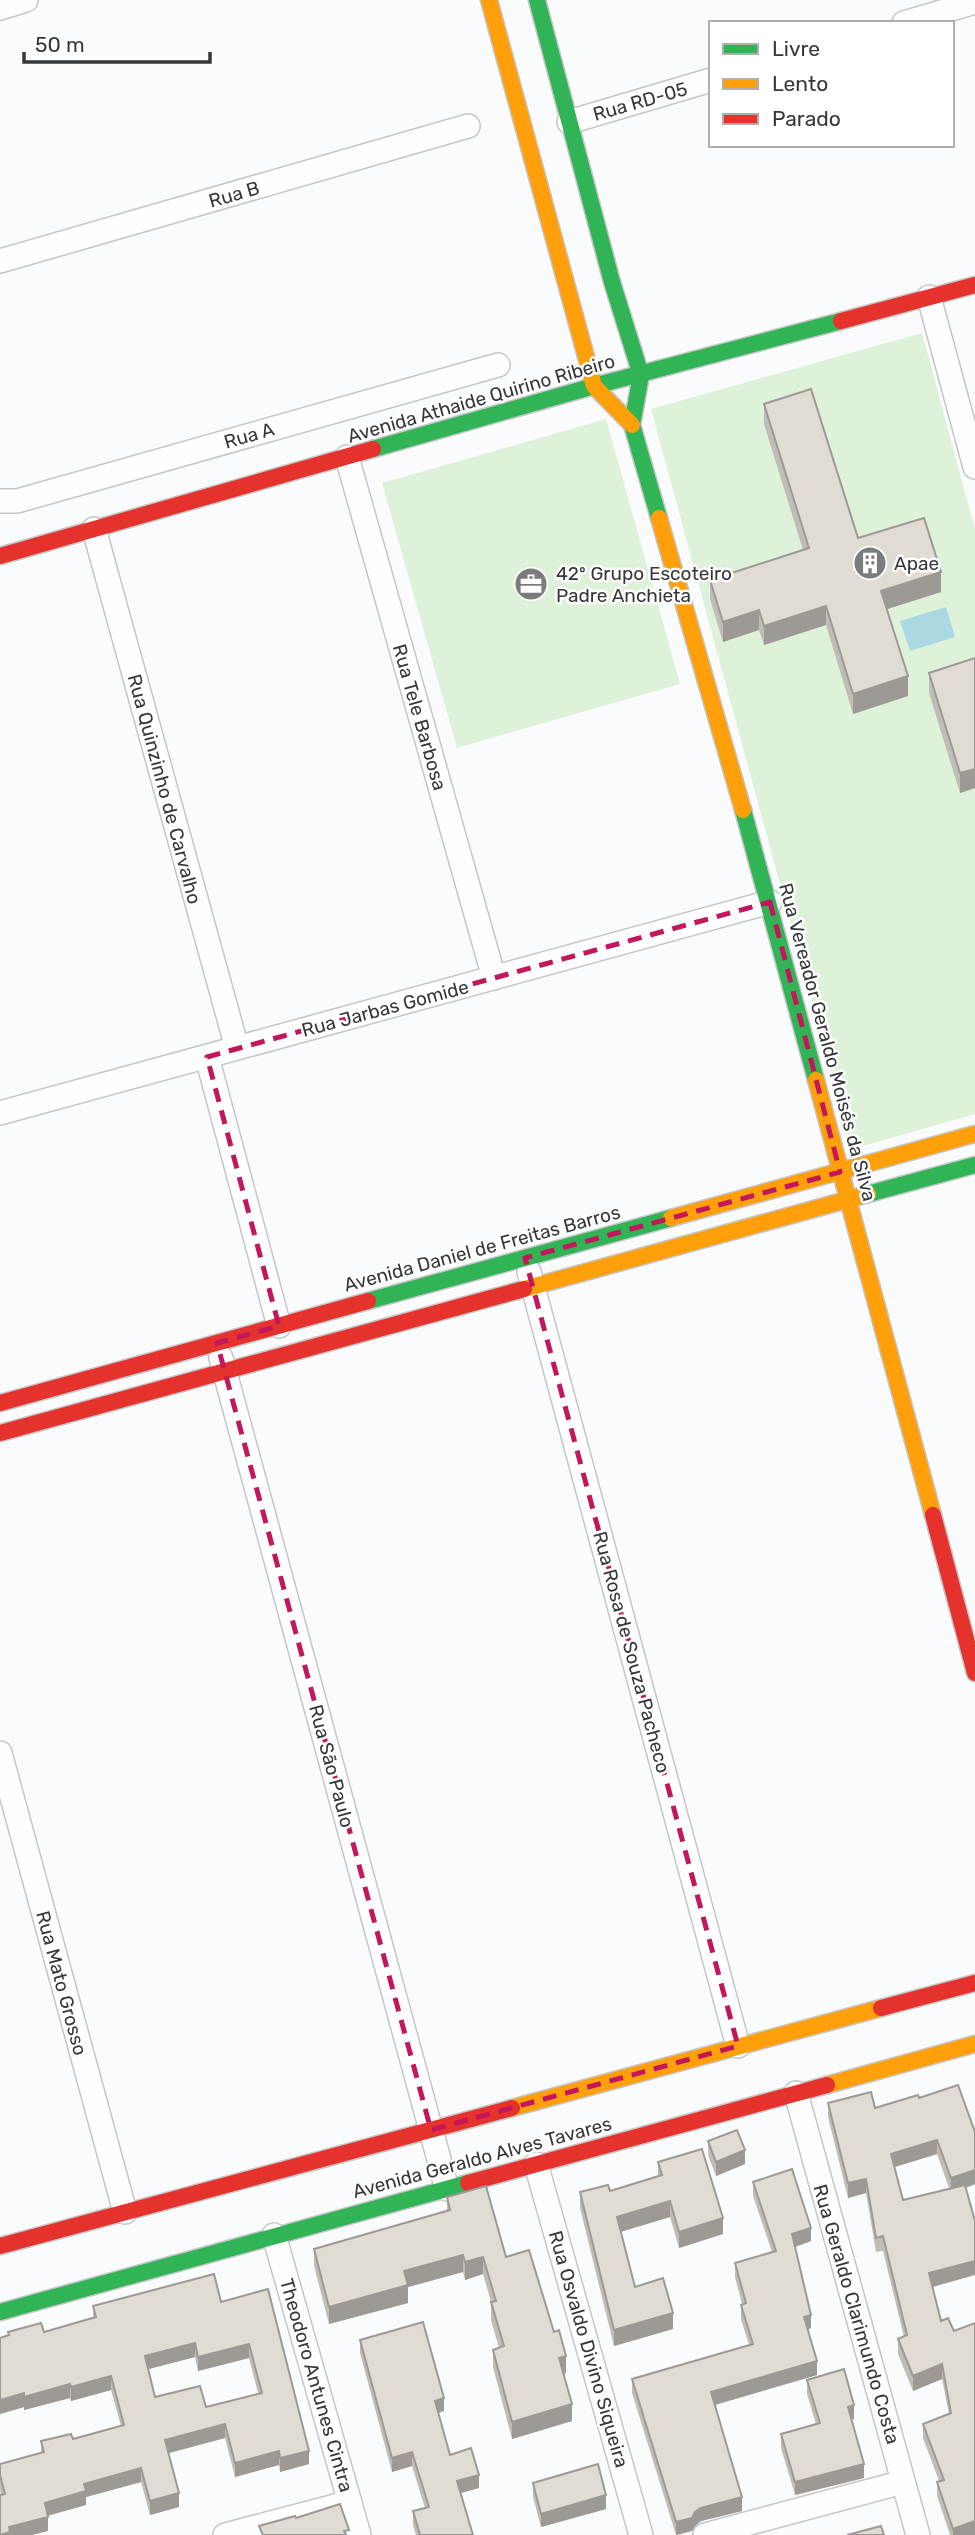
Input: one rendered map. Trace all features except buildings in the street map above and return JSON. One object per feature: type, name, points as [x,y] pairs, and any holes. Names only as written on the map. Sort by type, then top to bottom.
[{"type":"street","points":[[0,8],[26,0]]},
{"type":"street","points":[[489,0],[594,386]]},
{"type":"street","points":[[537,0],[621,312],[641,375]]},
{"type":"street","points":[[911,21],[975,2]]},
{"type":"street","name":"Rua RD-05","points":[[569,122],[709,81]]},
{"type":"street","name":"Rua B","points":[[0,261],[468,126]]},
{"type":"street","name":"Avenida Athaide Quirino Ribeiro","points":[[0,556],[594,386],[975,285]]},
{"type":"street","points":[[929,297],[975,467]]},
{"type":"street","points":[[579,326],[621,312]]},
{"type":"street","name":"Rua A","points":[[0,501],[17,501],[498,365]]},
{"type":"street","name":"Rua Vereador Geraldo Moisés da Silva","points":[[641,375],[632,425],[770,902],[847,1200],[975,1673]]},
{"type":"street","name":"Rua Vereador Geraldo Moisés da Silva","points":[[594,386],[632,425]]},
{"type":"street","name":"Rua Tele Barbosa","points":[[347,457],[494,978]]},
{"type":"street","name":"Rua Quinzinho de Carvalho","points":[[94,529],[237,1048]]},
{"type":"street","name":"Rua Jarbas Gomide","points":[[0,1113],[770,902]]},
{"type":"street","points":[[207,1057],[279,1326]]},
{"type":"street","name":"Avenida Daniel de Freitas Barros","points":[[0,1403],[975,1135]]},
{"type":"street","points":[[0,1433],[975,1165]]},
{"type":"street","name":"Rua Rosa de Souza Pacheco","points":[[525,1258],[738,2046]]},
{"type":"street","name":"Rua São Paulo","points":[[217,1343],[447,2189]]},
{"type":"street","name":"Rua Mato Grosso","points":[[0,1753],[125,2212]]},
{"type":"street","name":"Avenida Geraldo Alves Tavares","points":[[0,2246],[975,1983]]},
{"type":"street","name":"Avenida Geraldo Alves Tavares","points":[[0,2312],[975,2045]]},
{"type":"street","name":"Rua Geraldo Clarimundo Costa","points":[[796,2093],[918,2535]]},
{"type":"street","name":"Rua Osvaldo Divino Siqueira","points":[[536,2164],[642,2535]]},
{"type":"street","name":"Theodoro Antunes Cintra","points":[[274,2235],[359,2535]]},
{"type":"street","points":[[705,2535],[903,2482]]},
{"type":"street","points":[[225,2535],[350,2502]]},
{"type":"highlighted area","points":[[770,902],[840,1172],[525,1258],[738,2046],[431,2130],[217,1343],[279,1326],[207,1057]]},
{"type":"green space","points":[[922,333],[975,529],[975,1114],[852,1149],[651,409]]},
{"type":"green space","name":"42º Grupo Escoteiro Padre Anchieta","points":[[606,419],[680,684],[457,748],[382,483]]},
{"type":"water","points":[[946,607],[955,637],[910,651],[900,621]]},
{"type":"traffic: fast","points":[[537,0],[612,282],[641,375],[632,425],[659,518]]},
{"type":"traffic: fast","points":[[373,449],[594,386],[841,321]]},
{"type":"traffic: fast","points":[[743,810],[816,1080]]},
{"type":"traffic: fast","points":[[868,1194],[975,1165]]},
{"type":"traffic: fast","points":[[368,1301],[671,1218]]},
{"type":"traffic: fast","points":[[0,2312],[468,2183]]},
{"type":"traffic: slow","points":[[489,0],[594,386],[632,425]]},
{"type":"traffic: slow","points":[[659,518],[743,810]]},
{"type":"traffic: slow","points":[[816,1080],[933,1515]]},
{"type":"traffic: slow","points":[[671,1218],[975,1134]]},
{"type":"traffic: slow","points":[[524,1289],[868,1194]]},
{"type":"traffic: slow","points":[[512,2108],[881,2008]]},
{"type":"traffic: slow","points":[[827,2085],[975,2044]]},
{"type":"traffic: jam","points":[[841,321],[975,285]]},
{"type":"traffic: jam","points":[[0,556],[373,449]]},
{"type":"traffic: jam","points":[[0,1433],[524,1289]]},
{"type":"traffic: jam","points":[[0,1403],[368,1301]]},
{"type":"traffic: jam","points":[[933,1515],[975,1673]]},
{"type":"traffic: jam","points":[[881,2008],[975,1983]]},
{"type":"traffic: jam","points":[[468,2183],[827,2085]]},
{"type":"traffic: jam","points":[[0,2246],[512,2108]]},
{"type":"place","name":"Apae","points":[[870,563]]},
{"type":"place","name":"42º Grupo Escoteiro Padre Anchieta","points":[[531,584]]}]
